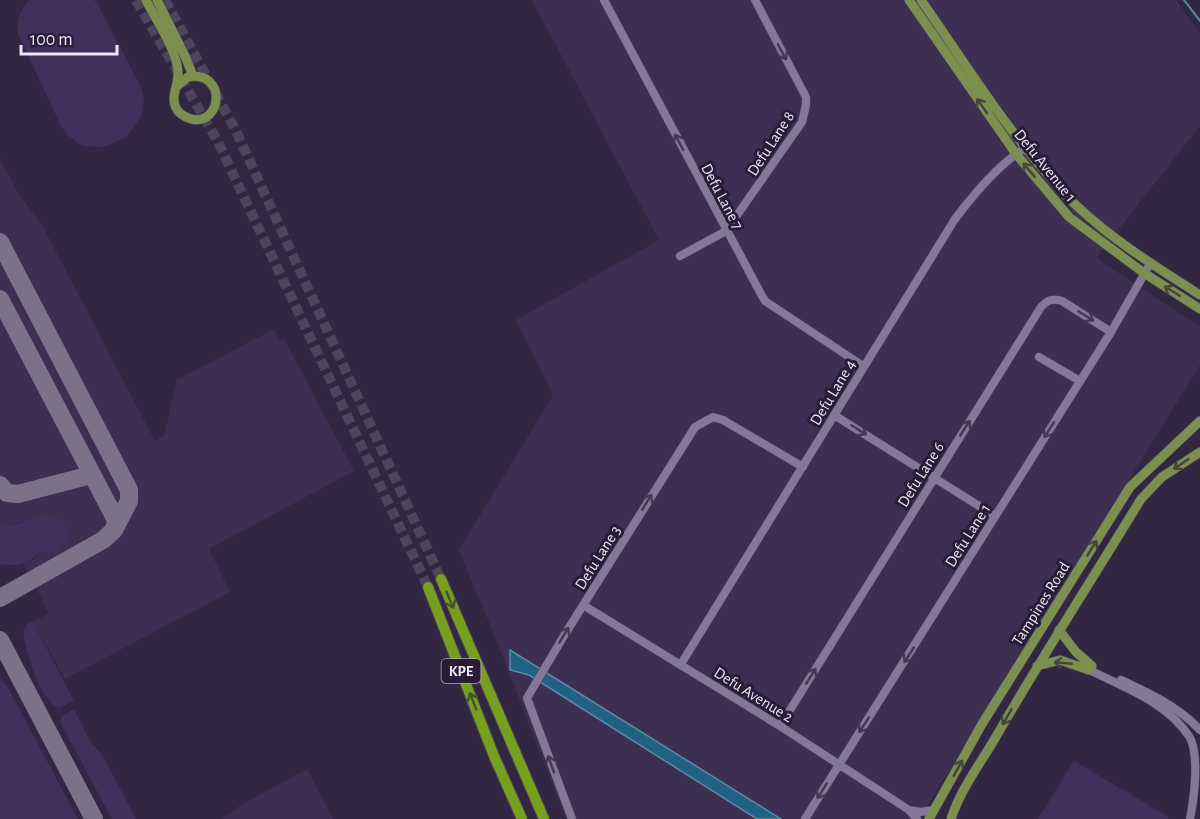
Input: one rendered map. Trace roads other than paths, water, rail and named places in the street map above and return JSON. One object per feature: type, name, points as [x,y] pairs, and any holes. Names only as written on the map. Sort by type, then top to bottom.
[{"type":"highway","name":"KPE","points":[[441,579],[543,819]]},
{"type":"highway","name":"KPE","points":[[428,587],[494,756],[522,819]]},
{"type":"main road","points":[[146,0],[175,57],[178,72],[174,99],[179,112],[190,119],[197,119],[208,115],[216,103],[214,86],[205,78],[193,76],[184,79],[177,86]]},
{"type":"main road","points":[[157,0],[193,76]]},
{"type":"main road","name":"Defu Avenue 1","points":[[909,0],[1016,154],[1069,217],[1144,273],[1200,309]]},
{"type":"main road","name":"Defu Avenue 1","points":[[921,0],[1025,148],[1077,207],[1150,264],[1200,295]]},
{"type":"main road","name":"Tampines Road","points":[[929,819],[982,724],[1130,487],[1200,421]]},
{"type":"main road","name":"Tampines Road","points":[[951,819],[957,799],[1141,499],[1162,477],[1200,452]]},
{"type":"main road","points":[[1059,630],[1090,668]]},
{"type":"main road","points":[[1037,666],[1060,660],[1090,668]]},
{"type":"street","name":"Defu Lane 7","points":[[604,0],[765,301],[863,366]]},
{"type":"street","name":"Defu Lane 8","points":[[726,231],[802,122],[806,105],[806,97],[755,0]]},
{"type":"street","name":"Defu Lane 4","points":[[681,664],[955,219],[979,188],[1025,148]]},
{"type":"street","points":[[680,256],[726,231]]},
{"type":"street","name":"Defu Lane 1","points":[[805,819],[1111,332],[1150,264]]},
{"type":"street","name":"Defu Lane 6","points":[[780,726],[1041,307],[1048,300],[1062,301],[1111,332]]},
{"type":"street","points":[[1039,357],[1080,381]]},
{"type":"street","points":[[834,415],[995,516]]},
{"type":"street","name":"Defu Lane 3","points":[[572,819],[527,698],[695,427],[712,417],[723,420],[803,467]]},
{"type":"street","name":"Defu Avenue 2","points":[[583,605],[840,764],[909,810],[917,819]]},
{"type":"street","points":[[1090,668],[1144,690],[1169,705],[1200,730]]},
{"type":"street","points":[[1090,668],[1145,697],[1170,716],[1190,738],[1196,775],[1190,819]]},
{"type":"street","points":[[909,810],[921,812],[934,810]]},
{"type":"water","points":[[510,650],[781,819],[757,819],[529,675],[510,670]]},
{"type":"waterway","points":[[1184,0],[1200,21]]},
{"type":"tunnel","points":[[136,0],[218,142],[428,587]]},
{"type":"tunnel","points":[[165,0],[236,131],[441,579]]}]
